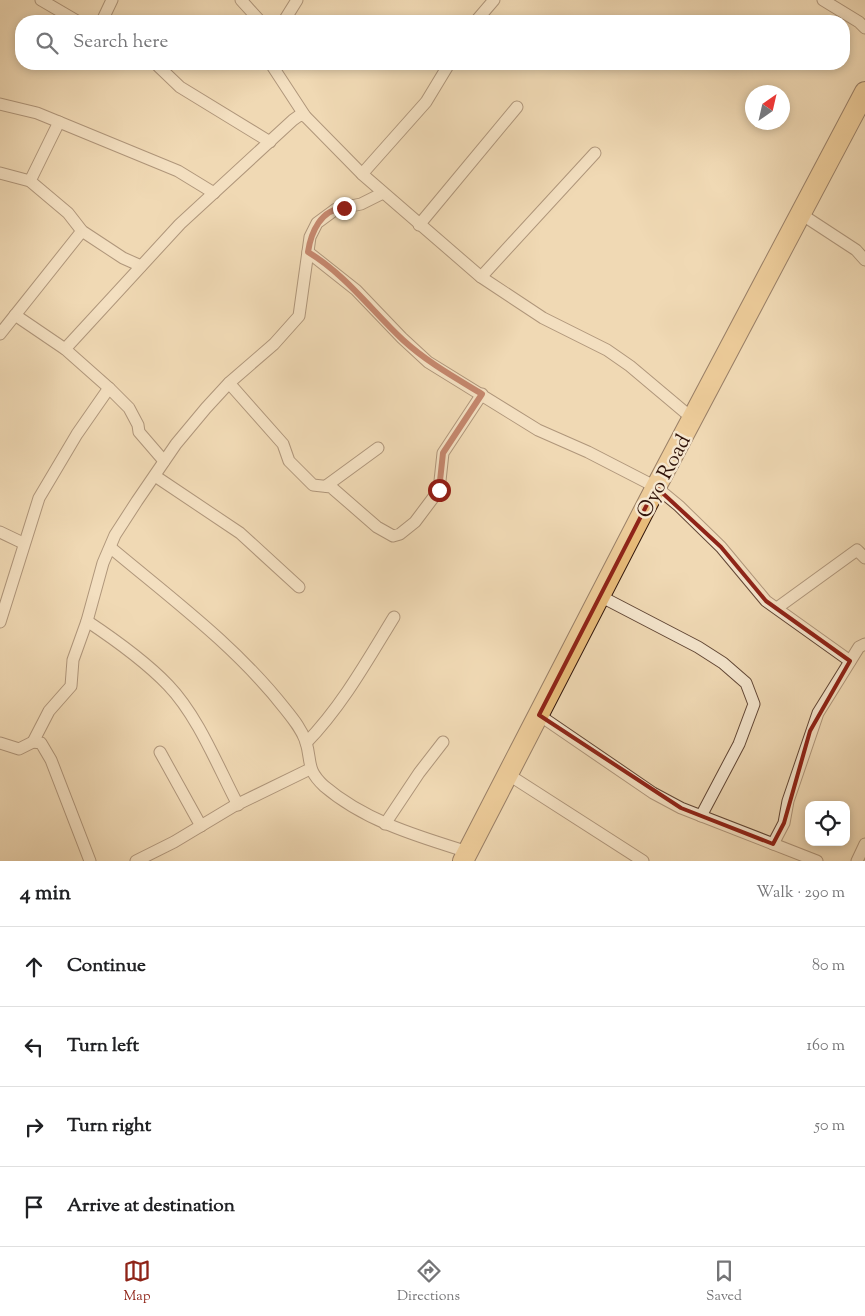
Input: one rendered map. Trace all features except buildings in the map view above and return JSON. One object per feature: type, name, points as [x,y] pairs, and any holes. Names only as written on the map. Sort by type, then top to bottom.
[{"type":"highway","name":"Oyo Road","points":[[466,856],[656,487],[865,92]]},
{"type":"street","points":[[42,0],[67,15]]},
{"type":"street","points":[[105,15],[112,0]]},
{"type":"street","points":[[241,0],[255,15]]},
{"type":"street","points":[[288,15],[297,0]]},
{"type":"street","points":[[481,15],[494,0]]},
{"type":"street","points":[[823,0],[848,15]]},
{"type":"street","points":[[850,16],[865,28]]},
{"type":"street","points":[[162,70],[180,87],[270,142]]},
{"type":"street","points":[[275,70],[305,116],[362,174],[481,277],[543,318],[607,350],[630,366],[693,419]]},
{"type":"street","points":[[362,174],[426,102],[445,70]]},
{"type":"street","points":[[0,104],[37,113],[178,171],[214,193]]},
{"type":"street","points":[[419,225],[517,107]]},
{"type":"street","points":[[65,349],[141,266],[214,193],[300,115],[305,116]]},
{"type":"street","points":[[30,181],[58,122]]},
{"type":"street","points":[[481,277],[595,153]]},
{"type":"street","points":[[0,173],[30,181],[68,213],[82,231],[123,258],[141,266]]},
{"type":"street","points":[[0,743],[18,750],[33,742],[49,711],[71,686],[73,660],[87,621],[103,563],[115,535],[164,461],[176,444],[228,383],[274,344],[299,316],[310,237],[317,223],[328,213],[336,209],[361,204],[383,193]]},
{"type":"street","points":[[801,214],[856,250],[865,260]]},
{"type":"street","points":[[0,334],[82,231]]},
{"type":"street","points":[[308,252],[356,290],[428,362],[538,430],[588,452],[656,487],[680,506],[721,548],[757,590],[777,608],[850,661]]},
{"type":"street","points":[[15,316],[65,349],[109,388],[129,408],[138,425],[139,432],[164,461]]},
{"type":"street","points":[[228,383],[283,444],[289,461],[313,486],[326,486],[340,492],[385,533],[393,536],[400,534],[415,522],[439,490],[443,453],[482,394]]},
{"type":"street","points":[[0,622],[23,543],[39,498],[52,474],[109,388]]},
{"type":"street","points":[[326,486],[378,448]]},
{"type":"street","points":[[155,476],[240,533],[299,587]]},
{"type":"street","points":[[0,532],[23,543]]},
{"type":"street","points":[[111,548],[224,642],[285,709],[302,731],[310,769],[324,785],[343,800],[386,824],[466,856]]},
{"type":"street","points":[[777,608],[857,550],[865,558]]},
{"type":"street","points":[[600,596],[698,647],[723,663],[746,683],[754,704],[739,744],[701,816]]},
{"type":"street","points":[[306,743],[322,728],[348,692],[394,617]]},
{"type":"street","points":[[87,621],[111,638],[169,686],[203,736],[238,805]]},
{"type":"street","points":[[773,844],[781,831],[810,731],[818,713],[859,646],[865,644]]},
{"type":"street","points":[[539,715],[653,793],[701,816],[817,861]]},
{"type":"street","points":[[33,742],[41,743],[51,760],[90,861]]},
{"type":"street","points":[[386,824],[419,773],[442,742]]},
{"type":"street","points":[[160,752],[201,826]]},
{"type":"street","points":[[136,861],[238,805],[310,769]]},
{"type":"street","points":[[509,775],[643,861]]},
{"type":"street","points":[[781,831],[791,851]]},
{"type":"street","points":[[857,861],[865,844]]},
{"type":"highlighted area","points":[[656,487],[721,547],[766,601],[850,661],[810,731],[784,823],[773,844],[681,808],[539,715]]},
{"type":"route","points":[[344,208],[328,213],[317,223],[310,237],[308,252],[356,290],[428,362],[482,394],[443,453],[443,467],[439,490]]}]
